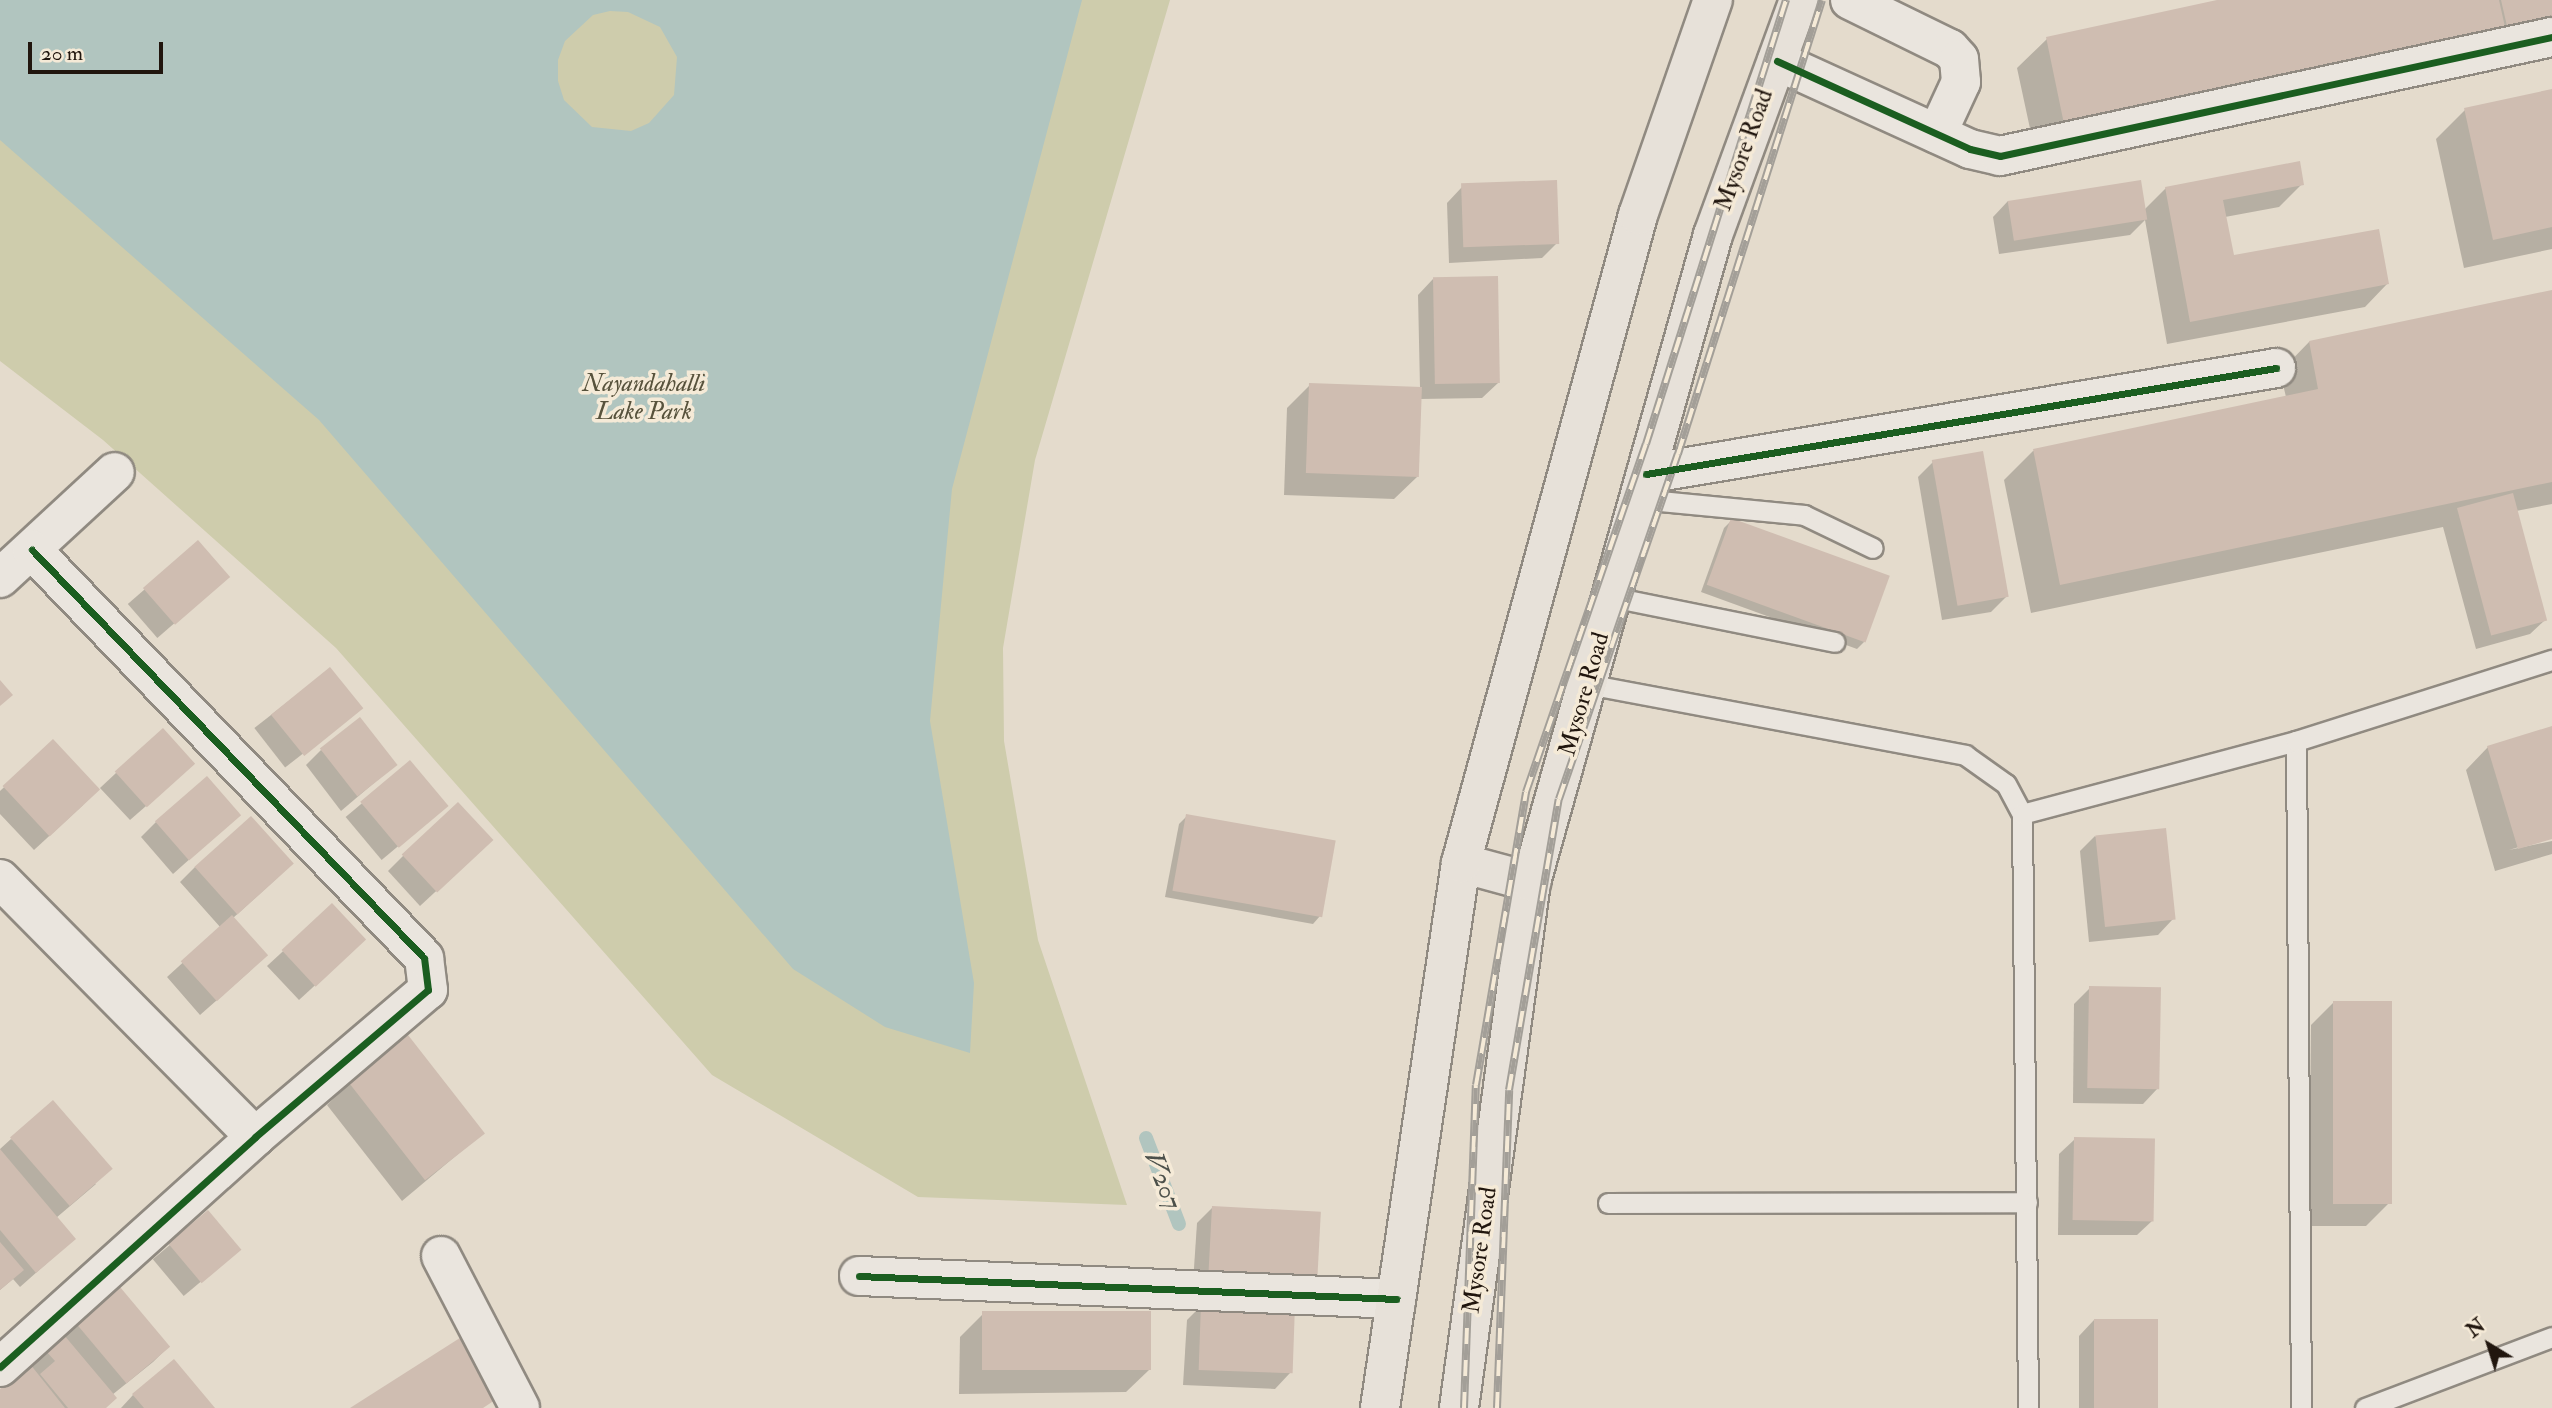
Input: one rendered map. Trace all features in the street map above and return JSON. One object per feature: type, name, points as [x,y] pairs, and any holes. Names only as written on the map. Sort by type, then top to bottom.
[{"type":"highway","points":[[1380,1408],[1461,863],[1638,215],[1713,0]]},
{"type":"highway","name":"Mysore Road","points":[[1459,1408],[1531,882],[1713,235],[1799,0]]},
{"type":"highway","points":[[1461,863],[1531,882]]},
{"type":"street","points":[[1850,0],[1950,49],[1959,59],[1961,82],[1937,134]]},
{"type":"street","points":[[1777,61],[1983,154],[2000,156],[2552,37]]},
{"type":"street","points":[[1643,486],[2276,368]]},
{"type":"street","points":[[0,578],[115,472]]},
{"type":"street","points":[[0,1367],[255,1137],[428,990],[424,958],[32,550]]},
{"type":"street","points":[[0,879],[255,1137]]},
{"type":"street","points":[[441,1256],[520,1408]]},
{"type":"street","points":[[859,1276],[1396,1299]]},
{"type":"lane","points":[[1643,486],[1804,515],[1873,548]]},
{"type":"lane","points":[[1612,597],[1835,642]]},
{"type":"lane","points":[[2022,814],[2296,741],[2552,660]]},
{"type":"lane","points":[[1587,684],[1965,755],[2006,784],[2022,814],[2028,1408]]},
{"type":"lane","points":[[2296,741],[2301,1408]]},
{"type":"lane","points":[[1608,1203],[2027,1202]]},
{"type":"lane","points":[[2365,1408],[2552,1337]]},
{"type":"green space","name":"Nayandahalli Lake Park","points":[[0,0],[1170,0],[1035,460],[1003,648],[1004,741],[1038,940],[1127,1205],[918,1197],[712,1075],[336,648],[103,440],[0,361]]},
{"type":"shaded area","name":"Nayandahalli Lake Park","points":[[0,0],[1082,0],[952,489],[930,721],[974,983],[970,1053],[885,1027],[793,969],[319,420],[0,140]],"holes":[[[610,11],[628,12],[660,27],[677,57],[674,95],[649,123],[631,131],[592,127],[564,100],[558,81],[558,60],[565,41],[593,15]]]},
{"type":"building","points":[[2217,0],[2499,0],[2505,27],[2064,124],[2046,37]]},
{"type":"building","points":[[2501,0],[2552,0],[2552,29],[2510,39]]},
{"type":"building","points":[[2552,89],[2552,227],[2493,240],[2464,108]]},
{"type":"building","points":[[2300,161],[2304,185],[2223,200],[2234,255],[2379,229],[2389,284],[2190,322],[2165,187]]},
{"type":"building","points":[[1557,180],[1559,244],[1463,247],[1461,183]]},
{"type":"building","points":[[2141,180],[2147,220],[2014,241],[2008,201]]},
{"type":"building","points":[[1498,276],[1500,383],[1435,384],[1433,277]]},
{"type":"building","points":[[2552,290],[2552,482],[2060,585],[2033,449],[2318,389],[2309,341]]},
{"type":"building","points":[[1309,383],[1422,387],[1419,477],[1306,473]]},
{"type":"building","points":[[1983,451],[2009,597],[1957,606],[1932,460]]},
{"type":"building","points":[[2513,493],[2547,621],[2491,636],[2457,508]]},
{"type":"building","points":[[1731,518],[1890,576],[1866,643],[1707,585]]},
{"type":"building","points":[[198,540],[230,577],[175,625],[143,588]]},
{"type":"building","points":[[330,667],[363,708],[304,756],[271,715]]},
{"type":"building","points":[[0,680],[13,695],[0,706]]},
{"type":"building","points":[[360,717],[398,765],[357,796],[320,748]]},
{"type":"building","points":[[2552,726],[2552,839],[2518,849],[2487,746]]},
{"type":"building","points":[[163,728],[195,764],[147,807],[115,771]]},
{"type":"building","points":[[53,739],[100,789],[50,837],[3,786]]},
{"type":"building","points":[[410,760],[449,806],[399,848],[360,802]]},
{"type":"building","points":[[207,776],[241,815],[189,861],[155,821]]},
{"type":"building","points":[[458,802],[493,840],[437,893],[402,855]]},
{"type":"building","points":[[1186,814],[1336,840],[1322,917],[1172,891]]},
{"type":"building","points":[[251,816],[294,864],[237,914],[195,867]]},
{"type":"building","points":[[2166,828],[2176,919],[2105,927],[2095,835]]},
{"type":"building","points":[[332,903],[366,940],[316,987],[282,950]]},
{"type":"building","points":[[232,915],[268,955],[217,1001],[181,961]]},
{"type":"building","points":[[2089,986],[2161,987],[2159,1089],[2087,1088]]},
{"type":"building","points":[[2333,1001],[2392,1001],[2392,1204],[2333,1204]]},
{"type":"building","points":[[408,1035],[485,1134],[425,1180],[348,1082]]},
{"type":"building","points":[[53,1100],[113,1169],[70,1206],[10,1137]]},
{"type":"building","points":[[2074,1137],[2155,1138],[2154,1221],[2073,1220]]},
{"type":"building","points":[[0,1149],[76,1239],[36,1273],[0,1230]]},
{"type":"building","points":[[1212,1206],[1321,1212],[1317,1290],[1208,1284]]},
{"type":"building","points":[[208,1210],[241,1250],[202,1283],[168,1243]]},
{"type":"building","points":[[0,1242],[24,1270],[0,1290]]},
{"type":"building","points":[[120,1287],[170,1347],[126,1383],[76,1324]]},
{"type":"building","points":[[1201,1303],[1295,1306],[1293,1373],[1199,1370]]},
{"type":"building","points":[[982,1311],[1151,1311],[1151,1370],[982,1370]]},
{"type":"building","points":[[2094,1319],[2158,1319],[2158,1408],[2094,1408]]},
{"type":"building","points":[[64,1335],[117,1398],[106,1408],[68,1408],[40,1374],[55,1361],[45,1350]]},
{"type":"building","points":[[463,1336],[501,1396],[483,1408],[350,1408]]},
{"type":"building","points":[[174,1359],[215,1408],[144,1408],[132,1394]]},
{"type":"building","points":[[30,1364],[65,1408],[0,1408],[0,1389]]},
{"type":"waterway","name":"V207","points":[[1146,1138],[1179,1224]]},
{"type":"railway","points":[[1464,1408],[1476,1085],[1526,792],[1646,444],[1786,0]]},
{"type":"railway","points":[[1497,1408],[1509,1090],[1559,799],[1678,454],[1822,0]]},
{"type":"cycle path","points":[[1777,61],[1970,149],[2000,156],[2552,37]]},
{"type":"cycle path","points":[[1646,474],[2276,368]]},
{"type":"cycle path","points":[[0,1367],[255,1137],[428,990],[424,958],[32,550]]},
{"type":"cycle path","points":[[859,1276],[1397,1299]]}]
